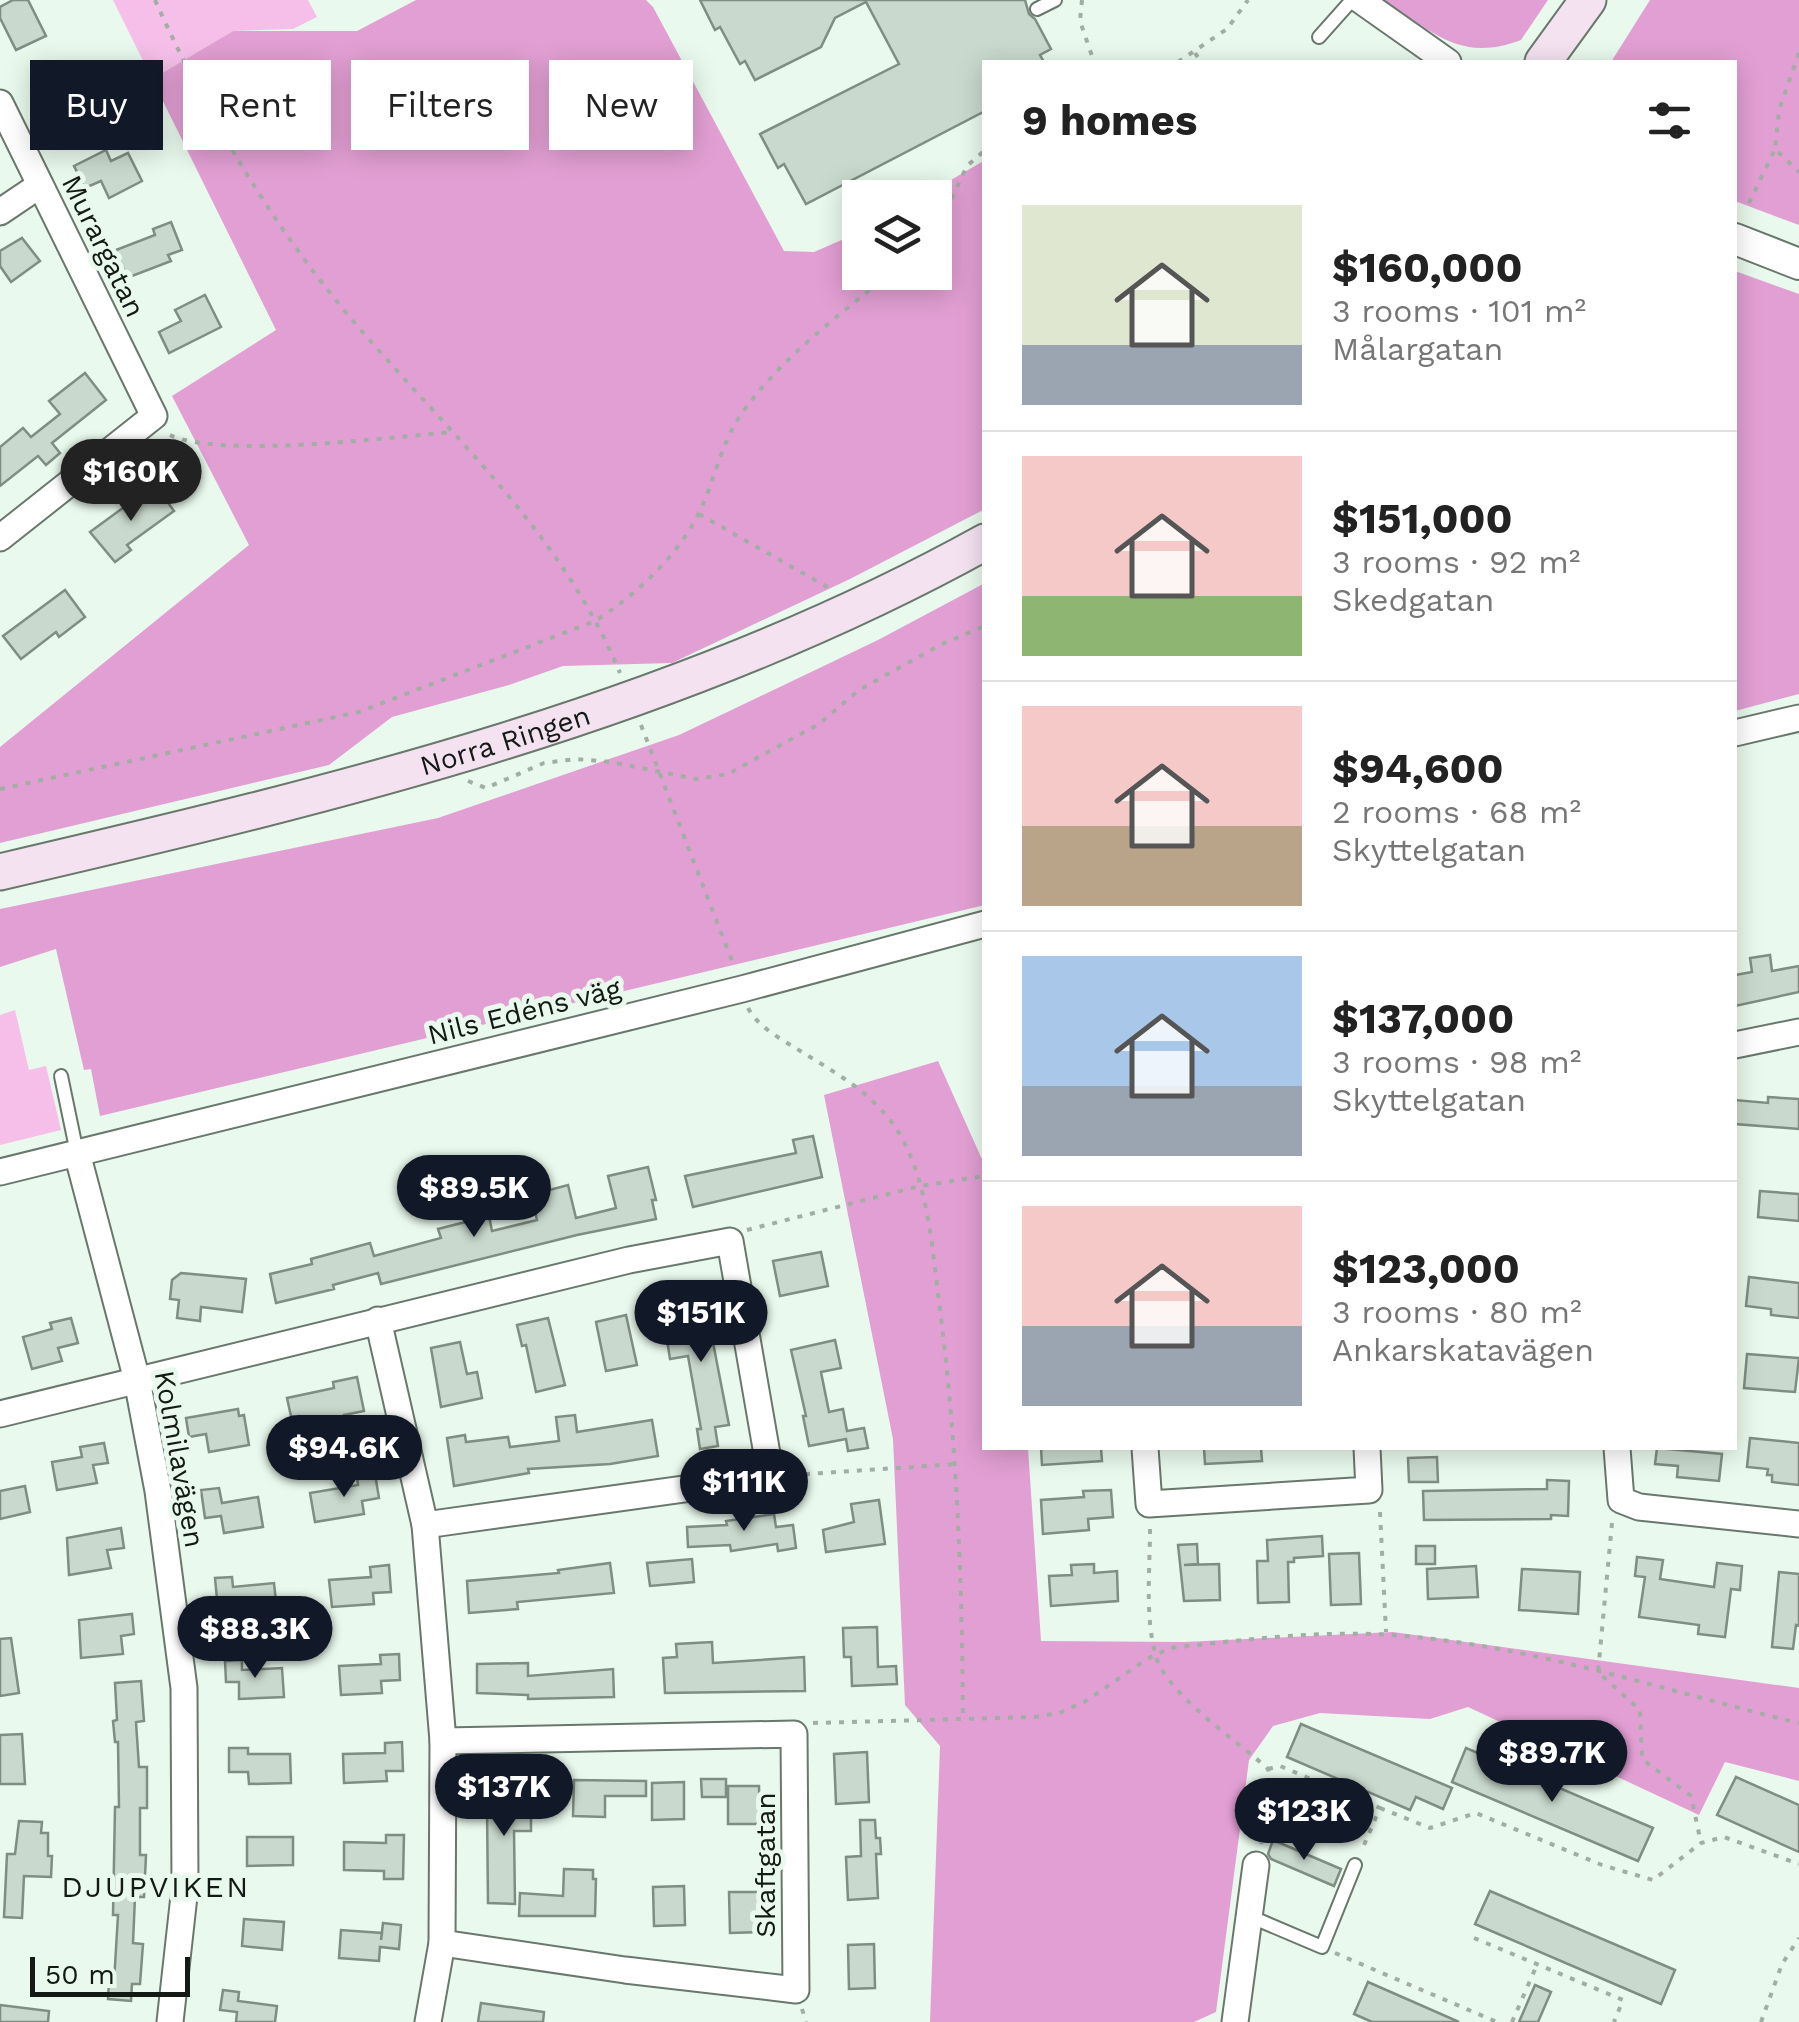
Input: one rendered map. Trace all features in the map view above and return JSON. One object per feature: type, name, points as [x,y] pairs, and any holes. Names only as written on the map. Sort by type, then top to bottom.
[{"type":"main road","points":[[1544,60],[1588,0]]},
{"type":"main road","name":"Norra Ringen","points":[[0,872],[252,813],[438,763],[647,696],[800,636],[982,544]]},
{"type":"street","points":[[1356,0],[1445,60]]},
{"type":"street","name":"Murargatan","points":[[0,102],[154,416]]},
{"type":"street","points":[[0,212],[40,185]]},
{"type":"street","points":[[1737,240],[1799,264]]},
{"type":"street","points":[[0,538],[154,416]]},
{"type":"street","points":[[1737,733],[1799,718]]},
{"type":"street","name":"Nils Edéns väg","points":[[0,1172],[982,925]]},
{"type":"street","points":[[1737,1045],[1799,1032]]},
{"type":"street","name":"Kolmilavägen","points":[[77,1152],[137,1380],[158,1490],[184,1688],[185,1886],[170,2022]]},
{"type":"street","points":[[0,1414],[629,1260],[730,1242],[771,1477],[425,1526]]},
{"type":"street","points":[[378,1320],[425,1526],[442,1741],[442,1943],[428,2022]]},
{"type":"street","points":[[1146,1450],[1150,1504],[1370,1490],[1368,1450]]},
{"type":"street","points":[[1617,1450],[1621,1500],[1638,1508],[1799,1524]]},
{"type":"street","points":[[442,1741],[794,1734]]},
{"type":"street","name":"Skaftgatan","points":[[442,1943],[796,1990],[794,1734]]},
{"type":"street","points":[[1236,2022],[1256,1864]]},
{"type":"lane","points":[[1037,9],[1055,0]]},
{"type":"lane","points":[[1319,38],[1356,0]]},
{"type":"lane","points":[[61,1076],[77,1152]]},
{"type":"lane","points":[[1249,1916],[1322,1947],[1354,1865]]},
{"type":"path","points":[[156,0],[203,100],[252,184],[302,258],[546,541],[596,621],[622,678]]},
{"type":"path","points":[[1082,0],[1080,21],[1093,60]]},
{"type":"path","points":[[1182,60],[1226,30],[1248,0]]},
{"type":"path","points":[[1194,53],[1200,60]]},
{"type":"path","points":[[1749,203],[1775,149],[1778,110],[1799,54]]},
{"type":"path","points":[[1775,149],[1799,172]]},
{"type":"path","points":[[952,198],[967,166],[982,153]]},
{"type":"path","points":[[0,790],[359,712],[596,621],[655,571],[699,514],[725,443],[757,394],[811,338],[870,290]]},
{"type":"path","points":[[154,416],[169,434],[208,444],[322,442],[453,432]]},
{"type":"path","points":[[699,514],[860,608]]},
{"type":"path","points":[[438,763],[486,788],[544,763],[576,759],[696,779],[728,774],[819,724],[858,690],[942,644],[982,627]]},
{"type":"path","points":[[641,726],[752,1015],[881,1109],[900,1135],[920,1186],[936,1277],[957,1464],[963,1718]]},
{"type":"path","points":[[730,1242],[748,1230],[920,1186],[982,1176]]},
{"type":"path","points":[[771,1477],[957,1464]]},
{"type":"path","points":[[1370,1490],[1382,1517],[1386,1634]]},
{"type":"path","points":[[1598,1672],[1610,1533],[1621,1500]]},
{"type":"path","points":[[1150,1504],[1155,1654],[1175,1686],[1268,1769],[1272,1792],[1256,1864]]},
{"type":"path","points":[[794,1734],[810,1723],[1034,1717],[1086,1701],[1170,1648],[1386,1634],[1481,1647],[1598,1672],[1796,1722],[1799,1711]]},
{"type":"path","points":[[1598,1672],[1640,1710],[1642,1758],[1691,1796],[1701,1843]]},
{"type":"path","points":[[1268,1769],[1280,1766],[1430,1828],[1476,1813],[1652,1880],[1701,1843],[1724,1837],[1799,1864]]},
{"type":"path","points":[[1354,1865],[1380,1808]]},
{"type":"path","points":[[1474,1938],[1623,2000],[1614,2022]]},
{"type":"path","points":[[1762,2022],[1782,1964],[1799,1938]]},
{"type":"path","points":[[1322,1947],[1497,2022]]},
{"type":"path","points":[[1512,2022],[1536,1964]]},
{"type":"shaded area","points":[[113,0],[308,0],[317,17],[293,29],[233,31],[163,72],[163,60],[143,60]]},
{"type":"shaded area","points":[[416,0],[646,0],[681,60],[549,60],[549,150],[693,150],[693,82],[784,251],[814,252],[842,240],[842,290],[952,290],[951,180],[982,162],[982,511],[850,579],[672,663],[563,666],[392,717],[329,765],[0,843],[0,747],[249,545],[172,396],[276,330],[187,150],[331,150],[331,60],[184,60],[233,31],[357,31]]},
{"type":"shaded area","points":[[1384,0],[1548,0],[1521,40],[1481,48],[1448,41]]},
{"type":"shaded area","points":[[1650,0],[1799,0],[1799,225],[1737,202],[1737,60],[1612,60]]},
{"type":"shaded area","points":[[183,61],[183,142],[163,101],[163,72]]},
{"type":"shaded area","points":[[1737,272],[1799,294],[1799,694],[1737,710]]},
{"type":"shaded area","points":[[982,585],[982,906],[100,1116],[91,1069],[84,1070],[56,949],[0,967],[0,909],[438,818],[679,735],[878,640]]},
{"type":"shaded area","points":[[15,1010],[29,1070],[46,1066],[61,1130],[0,1145],[0,1015]]},
{"type":"shaded area","points":[[938,1061],[982,1159],[982,1450],[1028,1450],[1041,1641],[1184,1642],[1393,1632],[1799,1688],[1799,1781],[1725,1762],[1699,1815],[1468,1707],[1430,1719],[1320,1713],[1273,1726],[1249,1760],[1216,2012],[1194,2022],[930,2022],[940,1746],[905,1705],[893,1439],[824,1095]]},
{"type":"building","points":[[13,0],[28,0],[46,36],[16,50],[0,18],[0,7]]},
{"type":"building","points":[[700,0],[1025,0],[1029,14],[1051,49],[1040,55],[1043,60],[982,60],[982,113],[852,180],[842,180],[842,185],[806,204],[784,164],[778,168],[760,134],[899,64],[866,2],[835,18],[821,47],[755,80],[745,61],[740,64],[720,27],[715,30]]},
{"type":"building","points":[[106,150],[111,161],[128,153],[142,181],[109,198],[101,181],[85,188],[74,166]]},
{"type":"building","points":[[171,222],[182,250],[168,255],[171,261],[127,278],[116,250],[155,235],[153,229]]},
{"type":"building","points":[[22,238],[40,261],[11,282],[0,266],[0,251]]},
{"type":"building","points":[[205,295],[221,327],[169,353],[159,332],[181,321],[175,310]]},
{"type":"building","points":[[85,373],[106,400],[52,443],[60,453],[46,465],[38,456],[0,486],[0,447],[23,428],[31,437],[60,414],[49,401]]},
{"type":"building","points":[[158,489],[174,511],[127,545],[131,550],[115,562],[90,532],[131,502],[134,506]]},
{"type":"building","points":[[65,590],[85,617],[59,637],[56,632],[21,659],[3,636]]},
{"type":"building","points":[[1770,955],[1772,971],[1799,966],[1799,992],[1737,1006],[1737,975],[1752,972],[1750,958]]},
{"type":"building","points":[[1768,1097],[1799,1099],[1799,1129],[1737,1124],[1737,1100],[1768,1103]]},
{"type":"building","points":[[813,1136],[822,1177],[693,1207],[685,1176],[796,1153],[793,1140]]},
{"type":"building","points":[[648,1167],[656,1219],[381,1284],[378,1273],[276,1303],[270,1274],[312,1264],[311,1259],[370,1243],[374,1256],[441,1238],[438,1229],[489,1216],[492,1231],[537,1220],[531,1195],[568,1185],[576,1218],[616,1208],[608,1176]]},
{"type":"building","points":[[1760,1191],[1799,1194],[1799,1221],[1758,1217]]},
{"type":"building","points":[[821,1252],[828,1286],[780,1296],[773,1261]]},
{"type":"building","points":[[181,1273],[246,1279],[242,1312],[201,1307],[200,1321],[177,1318],[179,1300],[170,1299],[172,1280]]},
{"type":"building","points":[[1749,1277],[1799,1283],[1799,1318],[1771,1315],[1771,1309],[1746,1306]]},
{"type":"building","points":[[703,1291],[729,1425],[715,1427],[718,1446],[700,1449],[697,1429],[701,1429],[688,1356],[670,1359],[667,1340],[682,1337],[674,1297]]},
{"type":"building","points":[[626,1315],[637,1365],[606,1371],[596,1322]]},
{"type":"building","points":[[71,1318],[78,1343],[58,1348],[62,1361],[32,1369],[23,1337],[52,1329],[50,1323]]},
{"type":"building","points":[[548,1318],[565,1385],[536,1392],[526,1345],[522,1346],[517,1325]]},
{"type":"building","points":[[835,1340],[841,1368],[821,1372],[829,1412],[843,1409],[847,1431],[864,1428],[868,1448],[848,1451],[846,1439],[809,1446],[791,1350]]},
{"type":"building","points":[[460,1342],[467,1374],[477,1372],[482,1398],[441,1407],[431,1348]]},
{"type":"building","points":[[1747,1354],[1799,1358],[1795,1392],[1744,1388]]},
{"type":"building","points":[[357,1377],[364,1411],[344,1415],[345,1420],[294,1430],[287,1398],[334,1388],[333,1382]]},
{"type":"building","points":[[238,1409],[239,1416],[244,1415],[249,1445],[209,1452],[206,1434],[189,1437],[186,1418]]},
{"type":"building","points":[[575,1415],[577,1432],[652,1420],[658,1456],[610,1464],[528,1469],[529,1473],[454,1486],[447,1438],[465,1435],[466,1442],[508,1437],[510,1447],[559,1441],[556,1417]]},
{"type":"building","points":[[1750,1438],[1799,1443],[1799,1485],[1772,1482],[1768,1469],[1747,1467]]},
{"type":"building","points":[[104,1443],[108,1463],[93,1465],[97,1483],[57,1490],[52,1462],[82,1457],[80,1447]]},
{"type":"building","points":[[1041,1450],[1101,1450],[1102,1461],[1042,1465]]},
{"type":"building","points":[[1204,1450],[1261,1450],[1262,1461],[1205,1464]]},
{"type":"building","points":[[1657,1450],[1722,1454],[1719,1481],[1677,1477],[1678,1466],[1655,1464]]},
{"type":"building","points":[[1437,1457],[1438,1482],[1409,1482],[1408,1458]]},
{"type":"building","points":[[375,1474],[379,1498],[362,1501],[364,1514],[315,1522],[310,1493],[358,1485],[357,1477]]},
{"type":"building","points":[[1547,1480],[1569,1481],[1568,1516],[1424,1520],[1423,1491],[1547,1489]]},
{"type":"building","points":[[25,1486],[30,1512],[0,1519],[0,1491]]},
{"type":"building","points":[[219,1488],[222,1503],[258,1497],[263,1527],[224,1533],[221,1516],[205,1518],[201,1490]]},
{"type":"building","points":[[1111,1490],[1113,1517],[1088,1519],[1089,1530],[1043,1534],[1041,1500],[1084,1497],[1083,1491]]},
{"type":"building","points":[[879,1500],[885,1544],[826,1552],[823,1530],[854,1522],[851,1504]]},
{"type":"building","points":[[774,1514],[776,1527],[793,1525],[796,1548],[778,1551],[777,1544],[731,1551],[730,1545],[688,1547],[687,1527],[727,1525],[726,1521]]},
{"type":"building","points":[[121,1528],[124,1548],[107,1550],[111,1568],[69,1575],[67,1538]]},
{"type":"building","points":[[1322,1536],[1323,1556],[1288,1562],[1289,1602],[1258,1603],[1257,1561],[1268,1561],[1267,1540]]},
{"type":"building","points":[[1197,1544],[1198,1564],[1184,1565],[1219,1564],[1220,1600],[1184,1601],[1178,1545]]},
{"type":"building","points":[[1416,1546],[1435,1546],[1435,1564],[1416,1564]]},
{"type":"building","points":[[1359,1553],[1361,1604],[1331,1605],[1329,1554]]},
{"type":"building","points":[[1637,1557],[1663,1560],[1660,1579],[1714,1587],[1717,1563],[1742,1566],[1740,1590],[1731,1589],[1725,1637],[1698,1634],[1699,1625],[1639,1617],[1645,1577],[1635,1576]]},
{"type":"building","points":[[692,1559],[694,1582],[650,1586],[647,1563]]},
{"type":"building","points":[[610,1563],[614,1593],[517,1602],[518,1609],[469,1613],[467,1581],[559,1573],[558,1570]]},
{"type":"building","points":[[1094,1564],[1094,1573],[1117,1571],[1118,1601],[1051,1606],[1049,1576],[1072,1575],[1071,1565]]},
{"type":"building","points":[[389,1565],[391,1592],[373,1593],[374,1604],[332,1607],[329,1580],[371,1577],[370,1567]]},
{"type":"building","points":[[1476,1566],[1478,1597],[1428,1599],[1427,1569]]},
{"type":"building","points":[[1522,1569],[1580,1572],[1578,1614],[1519,1610]]},
{"type":"building","points":[[1779,1572],[1799,1574],[1799,1626],[1796,1625],[1793,1649],[1772,1647]]},
{"type":"building","points":[[232,1577],[233,1587],[274,1583],[277,1611],[231,1615],[230,1598],[217,1599],[215,1578]]},
{"type":"building","points":[[132,1614],[134,1634],[121,1636],[123,1654],[81,1658],[79,1620]]},
{"type":"building","points":[[877,1627],[878,1667],[896,1666],[897,1684],[852,1686],[851,1657],[844,1657],[843,1628]]},
{"type":"building","points":[[11,1638],[19,1693],[0,1696],[0,1639]]},
{"type":"building","points":[[712,1642],[713,1663],[804,1657],[805,1691],[665,1693],[663,1658],[677,1657],[676,1644]]},
{"type":"building","points":[[399,1654],[400,1680],[381,1681],[382,1693],[341,1695],[339,1666],[381,1664],[380,1655]]},
{"type":"building","points":[[242,1660],[242,1670],[282,1668],[284,1697],[239,1699],[239,1682],[226,1682],[225,1661]]},
{"type":"building","points":[[528,1663],[528,1676],[613,1669],[614,1697],[528,1699],[528,1695],[477,1693],[477,1664]]},
{"type":"building","points":[[141,1681],[144,1721],[136,1722],[139,1767],[147,1767],[147,1808],[140,1808],[140,1855],[146,1855],[144,1897],[135,1897],[133,1943],[143,1944],[140,1984],[132,1984],[131,2001],[108,1999],[109,1981],[114,1982],[118,1915],[113,1915],[115,1807],[119,1807],[118,1742],[113,1721],[117,1720],[115,1683]]},
{"type":"building","points":[[1301,1724],[1452,1788],[1443,1809],[1416,1797],[1410,1810],[1287,1757]]},
{"type":"building","points":[[22,1734],[25,1784],[0,1784],[0,1735]]},
{"type":"building","points":[[402,1742],[403,1771],[386,1771],[387,1781],[344,1783],[343,1754],[385,1753],[385,1743]]},
{"type":"building","points":[[229,1748],[248,1748],[248,1754],[290,1754],[291,1783],[249,1784],[248,1772],[229,1772]]},
{"type":"building","points":[[1466,1748],[1653,1828],[1638,1861],[1452,1782]]},
{"type":"building","points":[[867,1752],[869,1802],[836,1804],[834,1754]]},
{"type":"building","points":[[1736,1777],[1799,1805],[1799,1852],[1717,1815]]},
{"type":"building","points":[[515,1778],[515,1808],[531,1808],[531,1831],[514,1831],[515,1904],[488,1903],[490,1779]]},
{"type":"building","points":[[701,1779],[726,1779],[726,1797],[702,1797]]},
{"type":"building","points":[[574,1780],[646,1781],[646,1796],[605,1796],[605,1817],[573,1816]]},
{"type":"building","points":[[684,1782],[684,1819],[652,1820],[652,1783]]},
{"type":"building","points":[[728,1786],[759,1786],[760,1824],[728,1824]]},
{"type":"building","points":[[860,1820],[875,1820],[876,1838],[880,1838],[881,1854],[876,1854],[878,1898],[848,1900],[846,1857],[861,1856]]},
{"type":"building","points":[[19,1821],[42,1822],[41,1833],[48,1833],[48,1856],[52,1856],[51,1877],[24,1876],[22,1918],[4,1917],[7,1854],[15,1854]]},
{"type":"building","points":[[386,1835],[404,1835],[403,1879],[384,1879],[384,1871],[344,1870],[344,1842],[386,1843]]},
{"type":"building","points":[[247,1837],[293,1837],[293,1865],[247,1866]]},
{"type":"building","points":[[1273,1840],[1341,1869],[1334,1886],[1271,1859],[1268,1854]]},
{"type":"building","points":[[564,1869],[593,1870],[595,1916],[519,1916],[520,1893],[563,1896]]},
{"type":"building","points":[[684,1886],[685,1925],[654,1926],[653,1887]]},
{"type":"building","points":[[1490,1891],[1675,1970],[1661,2004],[1475,1924]]},
{"type":"building","points":[[729,1892],[761,1892],[762,1932],[730,1933]]},
{"type":"building","points":[[244,1919],[284,1922],[282,1950],[242,1946]]},
{"type":"building","points":[[383,1923],[401,1925],[399,1949],[380,1947],[379,1961],[339,1958],[341,1930],[382,1933]]},
{"type":"building","points":[[874,1944],[875,1988],[849,1989],[848,1945]]},
{"type":"building","points":[[1368,1982],[1459,2022],[1372,2022],[1354,2014]]},
{"type":"building","points":[[1535,1985],[1551,1992],[1538,2022],[1519,2022]]},
{"type":"building","points":[[223,1990],[239,1992],[238,2001],[277,2006],[275,2022],[236,2022],[237,2012],[220,2010]]},
{"type":"building","points":[[481,2003],[544,2012],[543,2022],[478,2022]]},
{"type":"building","points":[[0,2005],[49,2011],[48,2022],[0,2022]]},
{"type":"district","name":"DJUPVIKEN","points":[[156,1887]]}]
